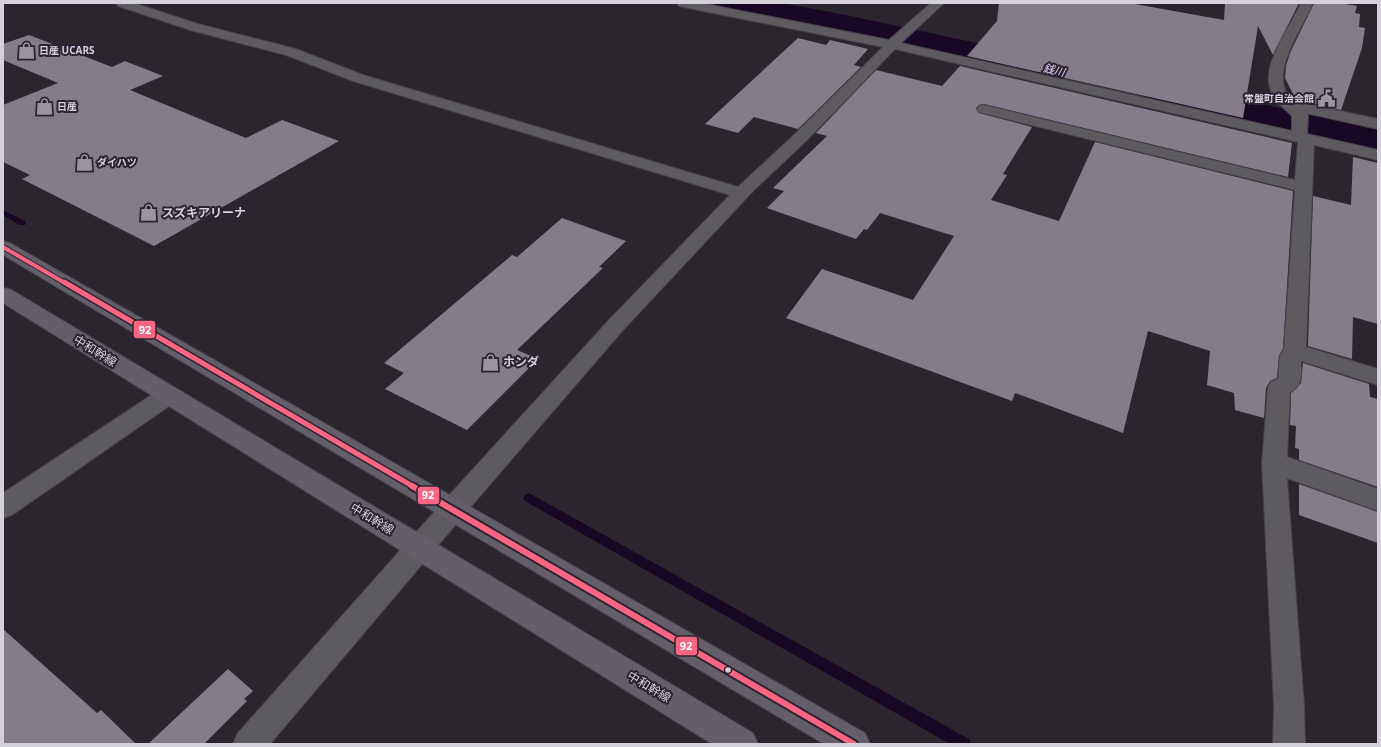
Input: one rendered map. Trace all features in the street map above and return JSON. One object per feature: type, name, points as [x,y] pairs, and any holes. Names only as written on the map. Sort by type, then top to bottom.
[{"type":"main road","points":[[3,247],[854,744]]},
{"type":"main road","name":"中和幹線","points":[[3,294],[167,396],[742,744]]},
{"type":"street","points":[[122,3],[194,27],[292,52],[358,78],[741,193]]},
{"type":"street","points":[[683,3],[895,44],[1301,132],[1378,155]]},
{"type":"street","points":[[249,744],[453,509],[616,325],[741,193],[800,138],[938,3]]},
{"type":"street","points":[[1289,744],[1288,698],[1274,463],[1279,388],[1289,383],[1291,356],[1294,351],[1303,187],[1300,115],[1280,97],[1274,74],[1282,52],[1302,16],[1307,3]]},
{"type":"street","points":[[1287,104],[1378,124]]},
{"type":"street","points":[[984,109],[1303,187]]},
{"type":"street","points":[[1294,351],[1378,377]]},
{"type":"street","points":[[3,507],[167,396]]},
{"type":"street","points":[[1274,463],[1378,500]]},
{"type":"building","points":[[999,3],[1129,3],[1224,20],[1225,3],[1299,3],[1273,55],[1258,26],[1243,118],[967,56],[997,21]]},
{"type":"building","points":[[1314,3],[1340,3],[1357,6],[1355,13],[1360,14],[1359,27],[1365,28],[1362,48],[1341,110],[1296,100],[1285,78],[1286,66],[1290,53]]},
{"type":"building","points":[[29,35],[112,67],[125,61],[163,76],[130,90],[246,138],[282,120],[339,141],[154,246],[22,179],[30,175],[3,162],[3,105],[58,83],[3,60],[3,44]]},
{"type":"building","points":[[798,38],[826,45],[830,40],[868,49],[854,65],[861,67],[798,129],[754,117],[738,133],[705,124]]},
{"type":"building","points":[[960,66],[1292,143],[1288,177],[984,104],[979,105],[976,108],[979,113],[1032,127],[1003,174],[1007,175],[991,200],[1059,221],[1095,142],[1293,191],[1283,349],[1279,356],[1277,378],[1270,381],[1266,388],[1264,418],[1235,410],[1234,393],[1207,385],[1210,351],[1148,331],[1123,433],[1015,393],[1012,401],[786,318],[822,269],[913,300],[954,236],[880,213],[867,230],[864,229],[856,239],[767,208],[784,191],[773,188],[827,136],[816,133],[876,70],[942,86]]},
{"type":"building","points":[[1353,157],[1378,163],[1378,324],[1353,317],[1352,359],[1308,346],[1313,196],[1351,205]]},
{"type":"building","points":[[562,218],[626,241],[599,267],[603,268],[517,350],[538,359],[467,430],[385,389],[404,373],[384,363],[512,255],[517,257]]},
{"type":"building","points":[[1303,363],[1369,384],[1370,397],[1378,399],[1378,487],[1299,460],[1299,449],[1295,448],[1296,426],[1290,425],[1291,393],[1301,383]]},
{"type":"building","points":[[1299,484],[1378,512],[1378,543],[1299,515]]},
{"type":"building","points":[[3,629],[97,713],[101,710],[136,744],[3,744]]},
{"type":"building","points":[[228,669],[253,691],[244,699],[247,701],[204,744],[148,744]]},
{"type":"waterway","name":"銭川","points":[[729,3],[846,25],[1052,70]]},
{"type":"waterway","name":"銭川","points":[[1163,95],[1378,142]]},
{"type":"waterway","points":[[3,212],[22,223]]},
{"type":"waterway","points":[[529,498],[964,744]]},
{"type":"transit line","name":"92","points":[[3,247],[854,744]]},
{"type":"place","name":"日産 UCARS","points":[[26,50]]},
{"type":"place","name":"常盤町自治会館","points":[[1327,98]]},
{"type":"place","name":"日産","points":[[44,106]]},
{"type":"place","name":"ダイハツ","points":[[84,162]]},
{"type":"place","name":"スズキアリーナ","points":[[149,213]]},
{"type":"place","name":"ホンダ","points":[[490,362]]}]
